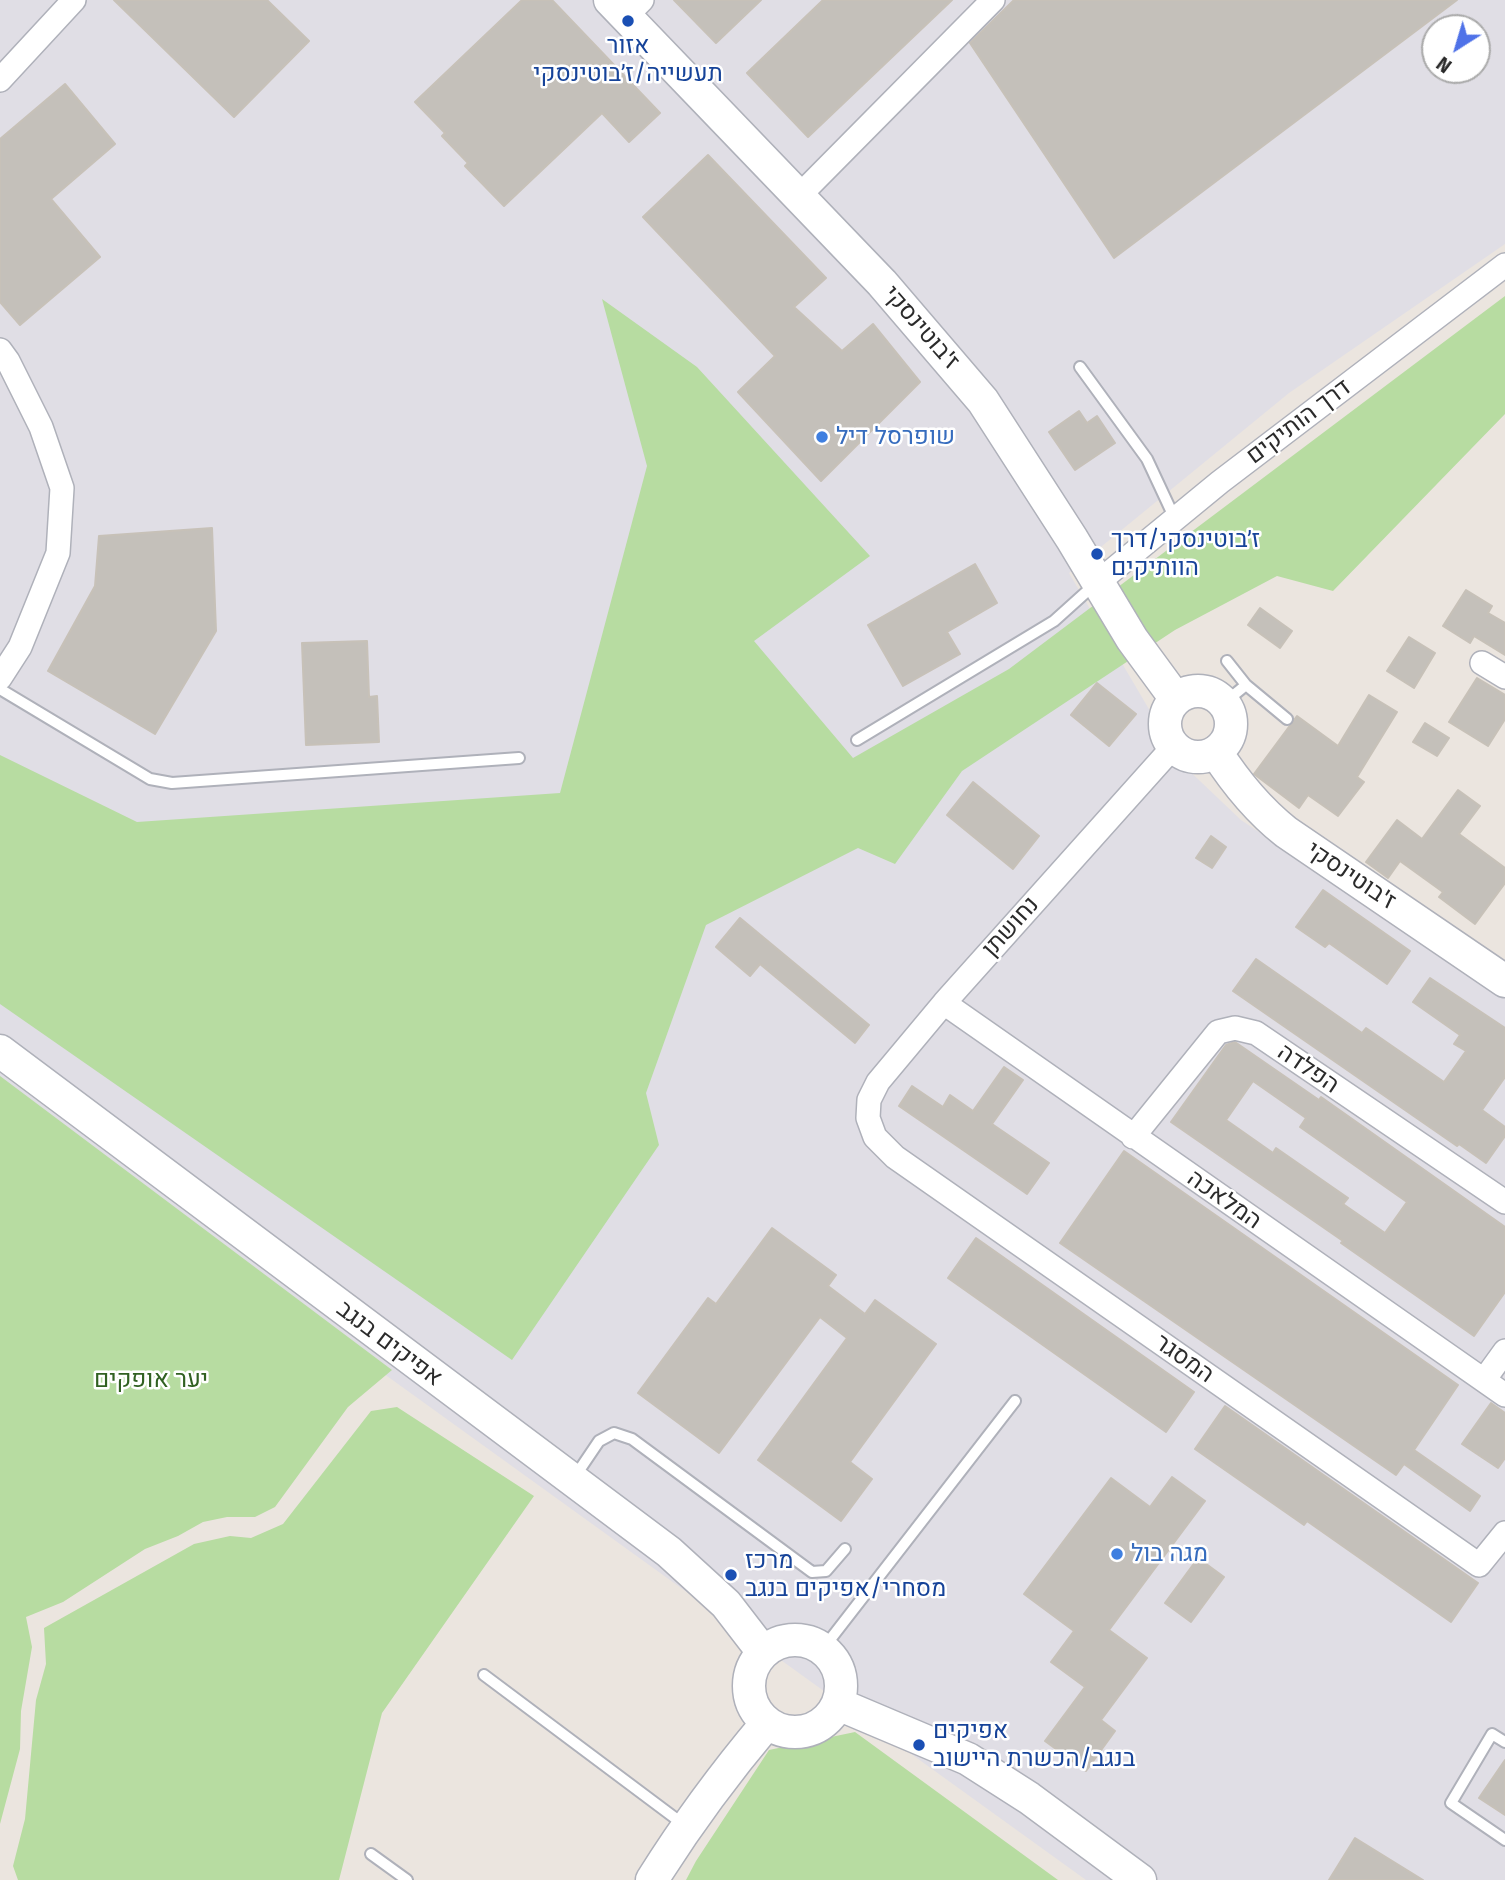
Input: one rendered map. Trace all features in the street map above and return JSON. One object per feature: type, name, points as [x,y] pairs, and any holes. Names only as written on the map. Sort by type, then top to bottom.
[{"type":"street","points":[[0,80],[74,0]]},
{"type":"street","points":[[799,197],[993,0]]},
{"type":"street","name":"ז'בוטינסקי","points":[[626,5],[799,197],[883,283],[983,401],[1072,539],[1132,639],[1176,699]]},
{"type":"street","name":"דרך הותיקים","points":[[1097,583],[1220,482],[1505,265]]},
{"type":"street","points":[[0,350],[41,427],[62,488],[58,554],[20,648],[0,677]]},
{"type":"street","points":[[1482,663],[1505,677]]},
{"type":"street","points":[[1195,690],[1216,696],[1235,694],[1229,713],[1229,735],[1224,745],[1216,752],[1198,757],[1174,747],[1165,722],[1166,713],[1176,699],[1195,690]]},
{"type":"street","name":"נחושתן","points":[[868,1118],[869,1100],[878,1082],[944,1003],[1158,761],[1174,747]]},
{"type":"street","name":"ז'בוטינסקי","points":[[1216,752],[1237,784],[1262,813],[1505,981]]},
{"type":"street","name":"המלאכה","points":[[944,1003],[1505,1395]]},
{"type":"street","name":"הפלדה","points":[[1133,1137],[1218,1032],[1235,1028],[1256,1033],[1505,1202]]},
{"type":"street","name":"אפיקים בנגב","points":[[0,1051],[670,1552],[726,1604],[763,1652]]},
{"type":"street","name":"המסגר","points":[[868,1118],[875,1137],[895,1157],[1479,1565],[1505,1533]]},
{"type":"street","points":[[1484,1380],[1505,1351]]},
{"type":"street","points":[[788,1640],[806,1642],[822,1650],[838,1671],[841,1690],[838,1704],[825,1721],[810,1730],[792,1733],[767,1723],[755,1710],[748,1693],[753,1666],[763,1652],[788,1640]]},
{"type":"street","points":[[838,1704],[968,1759],[1029,1798],[1140,1880]]},
{"type":"street","points":[[652,1880],[686,1826],[767,1723]]},
{"type":"lane","points":[[1080,368],[1147,459],[1175,519]]},
{"type":"lane","points":[[858,740],[1054,621],[1097,583]]},
{"type":"lane","points":[[1227,661],[1235,694],[1287,719]]},
{"type":"lane","points":[[0,689],[150,779],[172,783],[519,758]]},
{"type":"lane","points":[[822,1650],[1015,1401]]},
{"type":"lane","points":[[572,1480],[599,1441],[614,1433],[632,1439],[813,1572],[826,1572],[845,1549]]},
{"type":"lane","points":[[484,1675],[686,1826]]},
{"type":"lane","points":[[1505,1742],[1492,1734],[1451,1803],[1505,1840]]},
{"type":"lane","points":[[371,1854],[407,1880]]},
{"type":"shaded area","points":[[0,0],[1505,0],[1505,244],[1289,393],[1069,573],[1180,762],[1241,820],[1505,997],[1505,1880],[1086,1880],[0,1097]]},
{"type":"green space","points":[[1505,296],[1505,414],[1333,591],[1277,576],[1175,630],[962,771],[895,864],[858,848],[706,925],[646,1093],[659,1145],[512,1360],[0,1004],[0,755],[137,822],[560,793],[647,466],[602,299],[697,367],[870,556],[754,641],[853,758],[1009,669]]},
{"type":"green space","name":"יער אופקים","points":[[0,1076],[392,1370],[348,1407],[275,1507],[255,1517],[227,1517],[203,1522],[178,1536],[145,1549],[63,1602],[26,1617],[32,1647],[21,1711],[20,1749],[0,1824]]},
{"type":"green space","points":[[397,1407],[534,1496],[382,1713],[339,1880],[18,1880],[13,1866],[25,1819],[36,1700],[46,1664],[44,1628],[194,1544],[230,1536],[251,1538],[283,1524],[371,1411]]},
{"type":"green space","points":[[855,1732],[1058,1880],[686,1880],[769,1750]]},
{"type":"building","points":[[114,0],[267,0],[309,41],[234,117]]},
{"type":"building","points":[[522,0],[552,0],[660,113],[629,142],[602,113],[504,206],[465,166],[468,163],[442,136],[445,133],[415,102]]},
{"type":"building","points":[[674,0],[761,0],[716,43]]},
{"type":"building","points":[[823,0],[952,0],[808,137],[747,73]]},
{"type":"building","points":[[1014,0],[1457,0],[1438,14],[1421,14],[1421,27],[1114,258],[970,43]]},
{"type":"building","points":[[65,84],[115,144],[51,199],[100,257],[20,325],[0,302],[0,139]]},
{"type":"building","points":[[708,155],[826,278],[794,307],[842,351],[873,324],[920,382],[821,481],[738,392],[775,356],[643,217]]},
{"type":"building","points":[[1079,411],[1087,423],[1097,416],[1115,443],[1075,470],[1049,432]]},
{"type":"building","points":[[212,528],[216,631],[155,734],[48,671],[95,586],[99,536]]},
{"type":"building","points":[[975,564],[997,603],[947,632],[960,654],[903,686],[868,625]]},
{"type":"building","points":[[1466,590],[1492,606],[1488,613],[1505,623],[1505,655],[1474,636],[1470,643],[1443,626]]},
{"type":"building","points":[[1260,608],[1292,631],[1280,648],[1248,625]]},
{"type":"building","points":[[1409,637],[1435,653],[1414,688],[1387,671]]},
{"type":"building","points":[[367,641],[369,697],[377,696],[379,742],[306,745],[302,643]]},
{"type":"building","points":[[1477,678],[1505,695],[1505,719],[1488,746],[1449,722]]},
{"type":"building","points":[[1097,683],[1136,714],[1109,746],[1071,715]]},
{"type":"building","points":[[1369,695],[1397,712],[1357,777],[1364,782],[1338,816],[1308,795],[1299,808],[1254,774],[1297,716],[1338,746]]},
{"type":"building","points":[[1425,723],[1449,738],[1437,756],[1413,742]]},
{"type":"building","points":[[973,782],[1039,836],[1013,869],[947,815]]},
{"type":"building","points":[[1458,790],[1480,806],[1459,834],[1505,868],[1505,883],[1475,924],[1439,897],[1443,892],[1400,861],[1388,878],[1366,862],[1397,820],[1422,839]]},
{"type":"building","points":[[1211,836],[1226,847],[1212,868],[1196,858]]},
{"type":"building","points":[[1323,890],[1410,951],[1387,984],[1329,943],[1325,947],[1296,927]]},
{"type":"building","points":[[740,918],[869,1025],[855,1043],[760,964],[750,976],[716,947]]},
{"type":"building","points":[[1256,959],[1362,1033],[1366,1028],[1444,1082],[1466,1051],[1454,1044],[1460,1035],[1413,1002],[1430,978],[1505,1028],[1505,1077],[1482,1110],[1505,1127],[1505,1136],[1486,1163],[1459,1144],[1457,1146],[1233,991]]},
{"type":"building","points":[[1235,1042],[1319,1100],[1321,1097],[1505,1227],[1505,1292],[1474,1336],[1171,1122],[1226,1045]],"holes":[[[1253,1081],[1306,1118],[1300,1127],[1407,1202],[1385,1233],[1343,1204],[1348,1198],[1276,1148],[1273,1153],[1226,1120]]]},
{"type":"building","points":[[1004,1067],[1023,1080],[992,1124],[1049,1163],[1027,1194],[899,1106],[912,1086],[943,1107],[950,1095],[973,1111]]},
{"type":"building","points":[[1124,1151],[1458,1385],[1414,1450],[1480,1496],[1470,1511],[1404,1464],[1396,1475],[1060,1243]]},
{"type":"building","points":[[772,1228],[836,1275],[828,1286],[865,1314],[875,1300],[936,1344],[850,1462],[872,1479],[841,1521],[758,1460],[847,1338],[820,1317],[719,1453],[638,1393],[708,1298],[716,1304]]},
{"type":"building","points":[[976,1238],[1194,1392],[1166,1432],[948,1278]]},
{"type":"building","points":[[1491,1403],[1505,1413],[1505,1458],[1498,1468],[1462,1444]]},
{"type":"building","points":[[1225,1406],[1478,1583],[1451,1622],[1307,1521],[1304,1525],[1195,1449]]},
{"type":"building","points":[[1172,1477],[1205,1501],[1109,1630],[1147,1658],[1101,1720],[1115,1731],[1086,1771],[1045,1741],[1085,1687],[1051,1662],[1074,1631],[1024,1594],[1111,1478],[1150,1507]]},
{"type":"building","points":[[1198,1558],[1224,1577],[1191,1622],[1165,1603]]},
{"type":"building","points":[[1505,1760],[1505,1815],[1479,1798]]},
{"type":"building","points":[[1355,1838],[1423,1880],[1329,1880]]},
{"type":"place","name":"אזור תעשייה/ז׳בוטינסקי","points":[[628,21]]},
{"type":"place","name":"שופרסל דיל","points":[[822,437]]},
{"type":"place","name":"ז׳בוטינסקי/דרך הוותיקים","points":[[1097,554]]},
{"type":"place","name":"מגה בול","points":[[1117,1554]]},
{"type":"place","name":"מרכז מסחרי/אפיקים בנגב","points":[[731,1575]]},
{"type":"place","name":"אפיקים בנגב/הכשרת היישוב","points":[[919,1745]]}]
